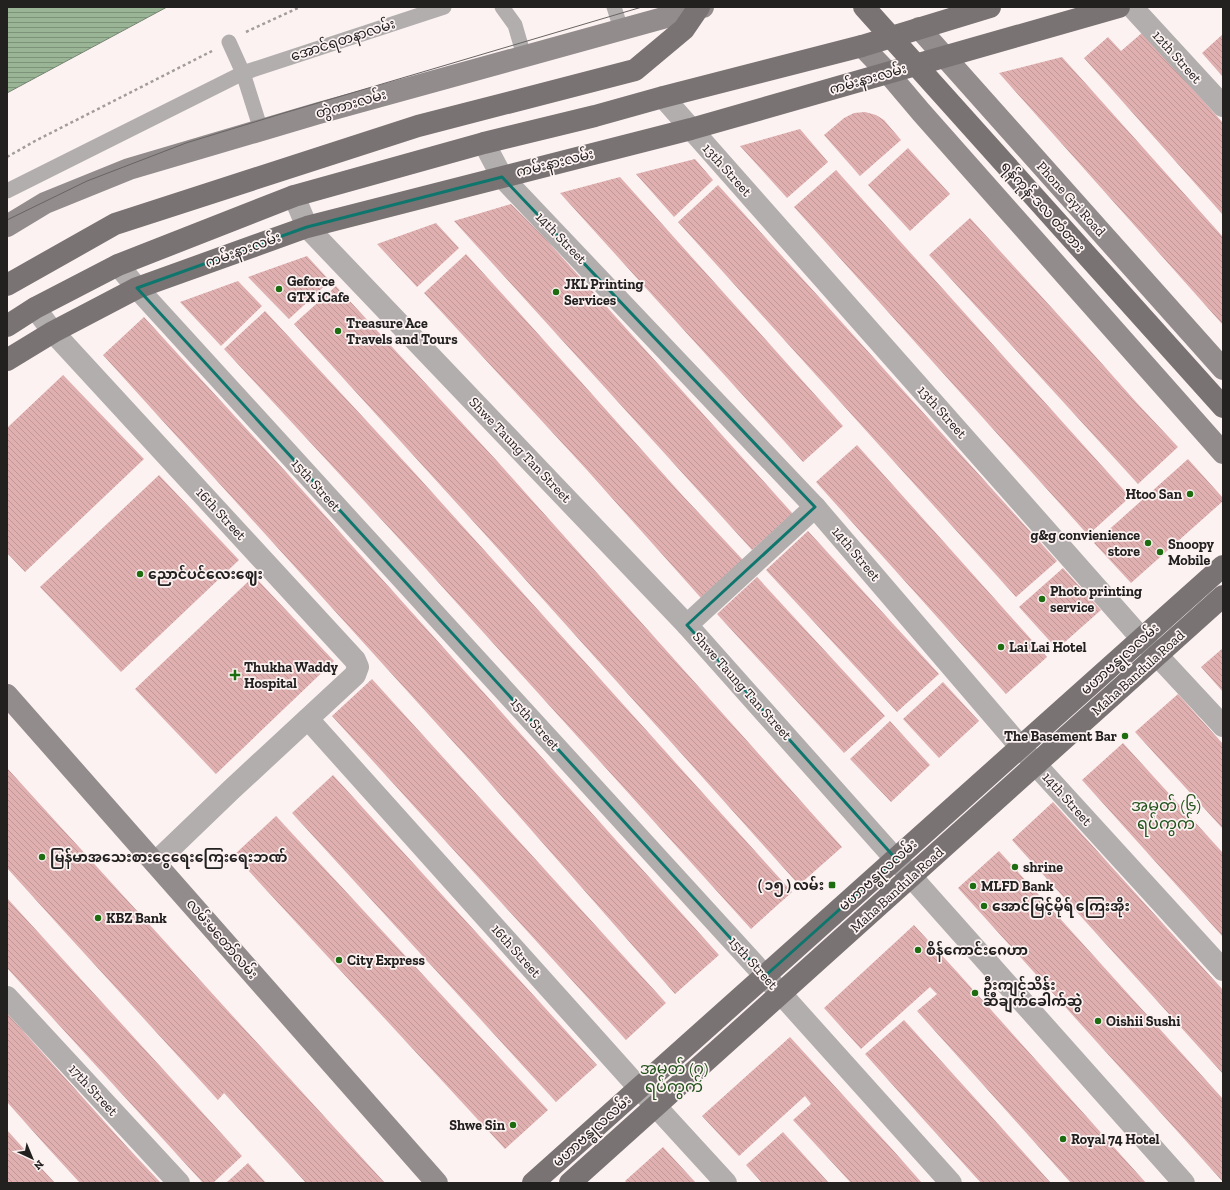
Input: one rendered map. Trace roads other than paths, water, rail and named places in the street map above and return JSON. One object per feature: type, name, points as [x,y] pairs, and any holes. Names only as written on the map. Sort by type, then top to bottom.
[{"type":"main road","points":[[7,285],[115,224],[418,126],[635,70],[684,29],[699,7]]},
{"type":"main road","name":"တွဲကားလမ်း","points":[[7,226],[45,203],[129,169],[261,130],[703,7]]},
{"type":"main road","name":"ရန်ကုန်-ဒလ တံတား","points":[[864,7],[1223,407]]},
{"type":"main road","points":[[7,326],[35,308],[118,265],[294,196],[484,144],[862,46],[990,7]]},
{"type":"main road","name":"ကမ်းနားလမ်း","points":[[7,360],[53,332],[137,288],[307,227],[691,129],[1119,7]]},
{"type":"main road","name":"Phone Gyi Road","points":[[919,28],[1223,369]]},
{"type":"main road","points":[[862,46],[888,73],[1223,453]]},
{"type":"main road","name":"မဟာဗန္ဓုလလမ်း","points":[[533,1183],[1223,566]]},
{"type":"main road","name":"Maha Bandula Road","points":[[570,1183],[1223,596]]},
{"type":"main road","name":"လမ်းမတော်လမ်း","points":[[7,694],[437,1183]]},
{"type":"street","name":"12th Street","points":[[1132,7],[1223,106]]},
{"type":"street","name":"13th Street","points":[[663,97],[1142,638],[1223,726]]},
{"type":"street","name":"14th Street","points":[[484,144],[502,176],[815,507],[1020,747],[1223,970]]},
{"type":"street","name":"Shwe Taung Tan Street","points":[[294,196],[307,227],[687,625],[1184,1183]]},
{"type":"street","name":"15th Street","points":[[118,265],[137,288],[765,976],[951,1183]]},
{"type":"street","name":"16th Street","points":[[35,308],[53,332],[355,660],[358,667],[355,675],[155,863]]},
{"type":"street","points":[[687,625],[815,507]]},
{"type":"street","name":"16th Street","points":[[308,719],[726,1183]]},
{"type":"street","name":"17th Street","points":[[7,997],[178,1183]]},
{"type":"lane","name":"အောင်ရတနာလမ်း","points":[[7,190],[242,73],[444,7]]},
{"type":"lane","points":[[502,7],[515,25],[524,56]]},
{"type":"lane","points":[[614,7],[620,30]]},
{"type":"lane","points":[[229,42],[242,73],[261,130]]},
{"type":"tram line","points":[[7,220],[87,181],[186,143],[642,7]]},
{"type":"place","name":"Geforce GTX iCafe","points":[[279,289]]},
{"type":"place","name":"JKL Printing Services","points":[[556,292]]},
{"type":"place","name":"Treasure Ace Travels and Tours","points":[[338,331]]},
{"type":"place","name":"Htoo San","points":[[1190,494]]},
{"type":"place","name":"g&g convienience store","points":[[1148,543]]},
{"type":"place","name":"Snoopy Mobile","points":[[1160,552]]},
{"type":"place","name":"ညောင်ပင်လေးဈေး","points":[[140,574]]},
{"type":"place","name":"Photo printing service","points":[[1042,599]]},
{"type":"place","name":"Lai Lai Hotel","points":[[1001,647]]},
{"type":"place","name":"Thukha Waddy Hospital","points":[[235,675]]},
{"type":"place","name":"The Basement Bar","points":[[1125,736]]},
{"type":"place","name":"မြန်မာအသေးစားငွေရေးကြေးရေးဘဏ်","points":[[42,857]]},
{"type":"place","name":"shrine","points":[[1015,867]]},
{"type":"place","name":"( ၁၅ ) လမ်း","points":[[832,885]]},
{"type":"place","name":"MLFD Bank","points":[[973,886]]},
{"type":"place","name":"အောင်မြင့်မိုရ် ကြေးအိုး","points":[[984,906]]},
{"type":"place","name":"KBZ Bank","points":[[98,918]]},
{"type":"place","name":"စိန်ကောင်းဂေဟာ","points":[[918,950]]},
{"type":"place","name":"City Express","points":[[339,960]]},
{"type":"place","name":"ဦးကျင်သိန်း ဆီချက်ခေါက်ဆွဲ","points":[[975,993]]},
{"type":"place","name":"Oishii Sushi","points":[[1098,1021]]},
{"type":"place","name":"Shwe Sin","points":[[513,1125]]},
{"type":"place","name":"Royal 74 Hotel","points":[[1063,1139]]},
{"type":"district","name":"အမှတ် (၆) ရပ်ကွက်","points":[[1166,814]]},
{"type":"district","name":"အမှတ် (၇) ရပ်ကွက်","points":[[674,1077]]}]
